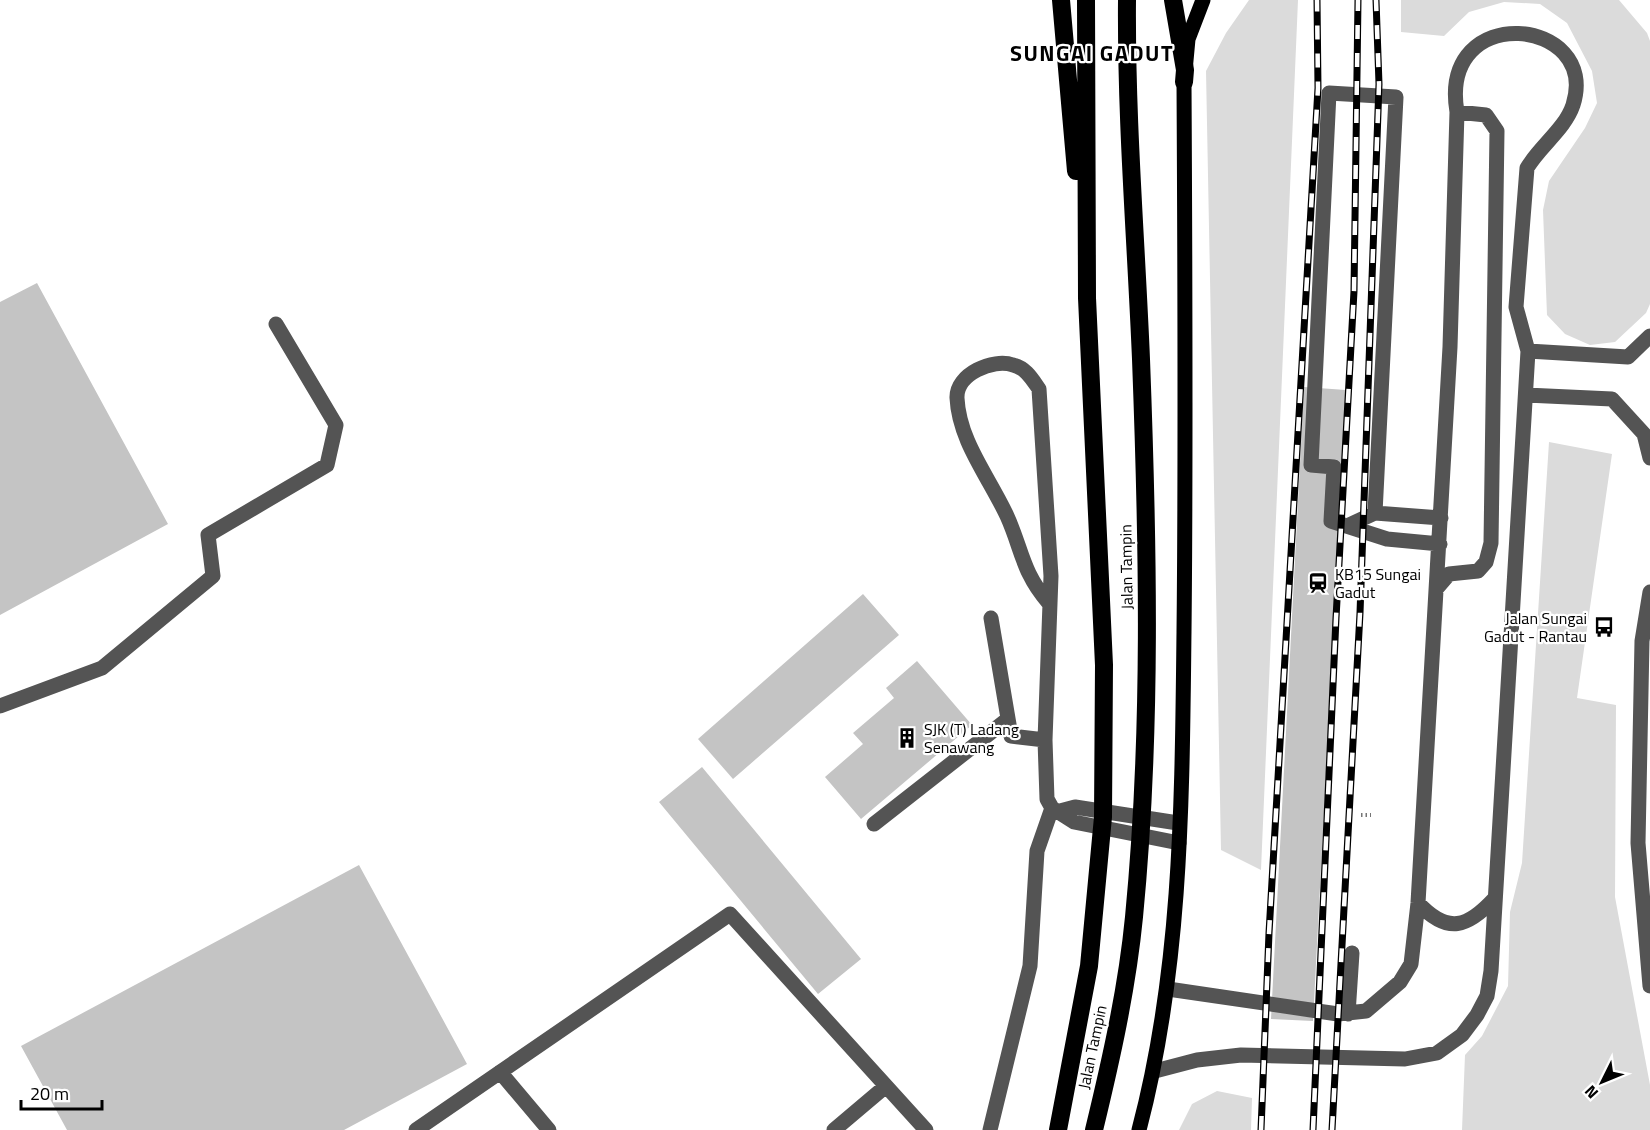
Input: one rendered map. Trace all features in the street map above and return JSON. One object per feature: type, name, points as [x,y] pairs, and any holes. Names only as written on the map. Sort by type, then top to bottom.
[{"type":"highway","points":[[1061,0],[1087,298]]},
{"type":"highway","name":"Jalan Tampin","points":[[1058,1130],[1089,966],[1103,817],[1104,665],[1087,298],[1086,0]]},
{"type":"highway","name":"Jalan Tampin","points":[[1094,1130],[1108,1071],[1134,918],[1144,729],[1146,613],[1142,421],[1126,0]]},
{"type":"highway","points":[[1173,0],[1185,70],[1184,82]]},
{"type":"main road","points":[[1139,1130],[1155,1071],[1168,989],[1176,916],[1182,766],[1185,541],[1184,82],[1188,39],[1203,0]]},
{"type":"street","points":[[1155,1071],[1197,1060],[1241,1055],[1404,1059],[1437,1053],[1462,1035],[1487,996],[1491,971],[1526,395],[1528,351],[1516,307],[1527,168],[1537,152],[1560,127],[1573,105],[1576,85],[1571,63],[1560,45],[1545,33],[1530,27],[1506,25],[1487,31],[1470,43],[1459,60],[1455,77],[1457,112],[1450,347],[1418,903],[1411,964],[1389,994],[1366,1011],[1348,1014],[1168,989]]},
{"type":"street","points":[[1375,513],[1396,96],[1329,93],[1311,465],[1334,467],[1330,521],[1349,525],[1387,539],[1440,544]]},
{"type":"street","points":[[1437,588],[1449,574],[1478,571],[1486,562],[1491,543],[1497,131],[1486,115],[1457,112]]},
{"type":"street","points":[[0,706],[102,668],[213,576],[208,535],[327,465],[336,425],[276,324]]},
{"type":"street","points":[[1528,351],[1628,357],[1650,336]]},
{"type":"street","points":[[1048,602],[1032,584],[1007,517],[961,426],[957,394],[970,373],[993,362],[1013,364],[1028,373],[1039,389],[1051,576],[1048,602],[1045,740],[1047,799],[1056,810],[1074,822],[1179,843]]},
{"type":"street","points":[[1526,395],[1612,399],[1644,434],[1650,458]]},
{"type":"street","points":[[1349,525],[1375,513],[1441,518]]},
{"type":"street","points":[[1650,592],[1642,641],[1638,843],[1650,986]]},
{"type":"street","points":[[991,618],[1011,736],[1045,740]]},
{"type":"street","points":[[874,824],[1008,719]]},
{"type":"street","points":[[1056,810],[1076,807],[1178,823]]},
{"type":"street","points":[[990,1130],[1030,966],[1037,851],[1056,810]]},
{"type":"street","points":[[1418,903],[1429,915],[1445,922],[1462,924],[1476,918],[1494,899]]},
{"type":"street","points":[[416,1130],[730,914],[926,1130]]},
{"type":"street","points":[[1348,1014],[1352,953]]},
{"type":"street","points":[[500,1072],[549,1130]]},
{"type":"street","points":[[834,1130],[886,1086]]},
{"type":"path","points":[[1361,815],[1371,816]]},
{"type":"shaded area","points":[[1249,0],[1298,0],[1261,870],[1221,850],[1206,71],[1226,33]]},
{"type":"shaded area","points":[[1401,0],[1619,0],[1647,33],[1650,41],[1650,304],[1646,313],[1615,342],[1590,345],[1565,334],[1547,315],[1543,210],[1549,181],[1585,128],[1597,103],[1592,71],[1567,23],[1540,4],[1504,2],[1469,12],[1444,36],[1401,32]]},
{"type":"shaded area","points":[[1549,442],[1612,454],[1577,698],[1616,705],[1615,897],[1650,1085],[1650,1130],[1462,1130],[1465,1055],[1482,1036],[1508,986],[1510,912],[1522,863]]},
{"type":"shaded area","points":[[1217,1091],[1252,1098],[1251,1130],[1179,1130],[1192,1104]]},
{"type":"building","points":[[37,283],[168,524],[0,615],[0,302]]},
{"type":"building","points":[[1304,387],[1346,390],[1313,1021],[1271,1019]]},
{"type":"building","points":[[863,594],[899,635],[733,779],[698,739]]},
{"type":"building","name":"SJK (T) Ladang Senawang","points":[[917,661],[972,725],[861,819],[825,777],[863,744],[853,733],[894,698],[886,688]]},
{"type":"building","points":[[702,767],[861,959],[818,994],[659,802]]},
{"type":"building","points":[[359,865],[467,1064],[344,1130],[67,1130],[21,1046]]},
{"type":"railway","points":[[1261,1130],[1269,933],[1318,88],[1317,0]]},
{"type":"railway","points":[[1313,1130],[1336,618],[1354,291],[1358,0]]},
{"type":"railway","points":[[1332,1130],[1360,613],[1379,84],[1376,0]]},
{"type":"place","name":"KB15 Sungai Gadut","points":[[1318,583]]},
{"type":"place","name":"Jalan Sungai Gadut - Rantau","points":[[1604,627]]},
{"type":"place","name":"SJK (T) Ladang Senawang","points":[[907,738]]},
{"type":"district","name":"SUNGAI GADUT","points":[[1092,53]]}]
